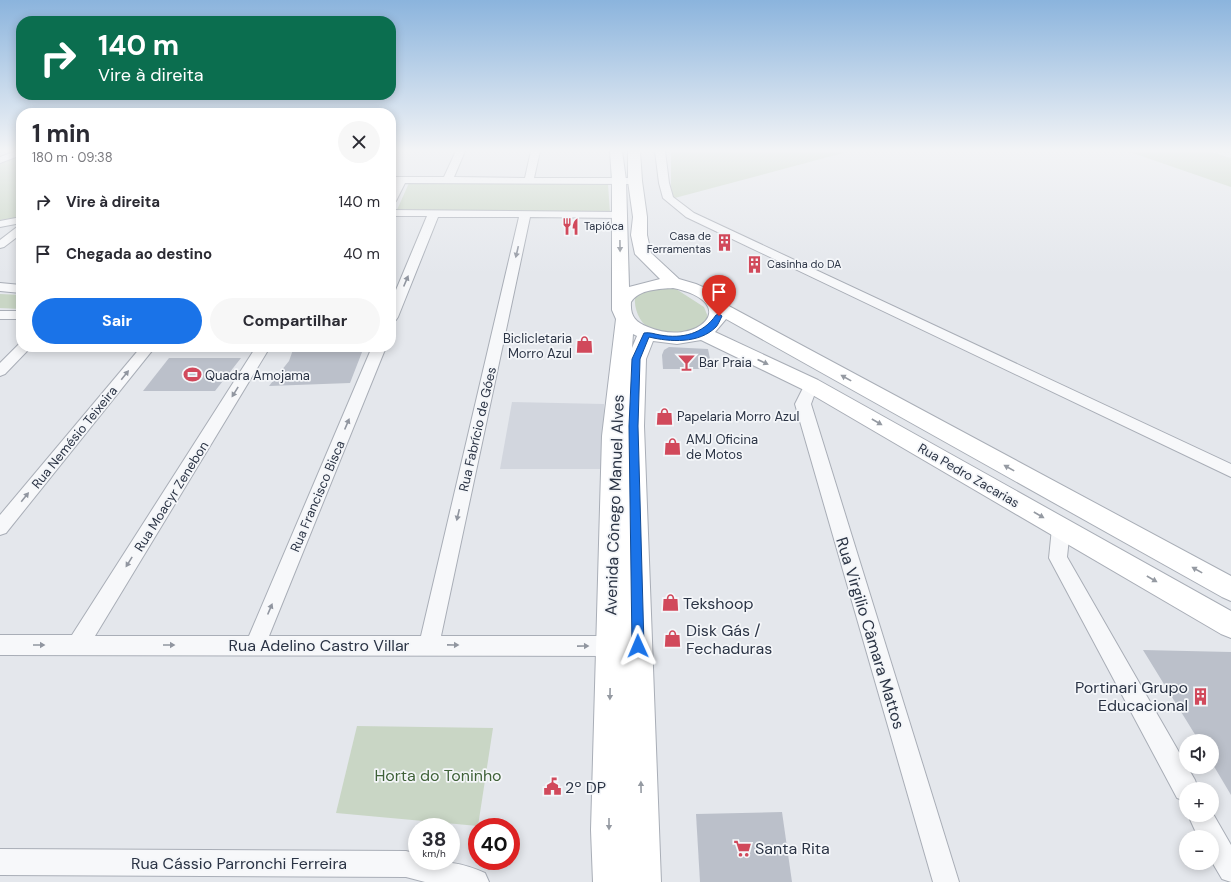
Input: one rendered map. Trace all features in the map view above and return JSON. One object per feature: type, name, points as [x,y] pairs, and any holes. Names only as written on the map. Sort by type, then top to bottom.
[{"type":"street","name":"Avenida Cônego Manuel Alves","points":[[611,882],[608,830],[613,436],[623,315],[619,192]]},
{"type":"street","points":[[637,192],[640,217],[639,235],[643,254],[673,283]]},
{"type":"street","points":[[666,192],[668,198],[690,215],[1231,471]]},
{"type":"street","points":[[396,213],[619,215],[631,218],[639,235]]},
{"type":"street","points":[[396,306],[434,213]]},
{"type":"street","name":"Rua Fabrício de Góes","points":[[429,645],[525,214]]},
{"type":"street","points":[[0,224],[16,221]]},
{"type":"street","points":[[0,245],[16,233]]},
{"type":"street","points":[[673,283],[702,291],[712,298],[718,307],[719,316],[713,326],[702,333],[676,339],[661,338],[634,328],[623,315],[624,300],[631,293],[643,287],[673,283]]},
{"type":"street","points":[[0,287],[16,289]]},
{"type":"street","name":"Rua Pedro Zacarias","points":[[718,307],[1231,589]]},
{"type":"street","points":[[0,314],[16,315]]},
{"type":"street","name":"Rua Pedro Zacarias","points":[[702,333],[811,385],[1231,625]]},
{"type":"street","name":"Avenida Cônego Manuel Alves","points":[[643,882],[634,426],[636,359],[647,334]]},
{"type":"street","points":[[0,371],[19,352]]},
{"type":"street","name":"Rua Nemésio Teixeira","points":[[0,528],[144,352]]},
{"type":"street","name":"Rua Moacyr Zenebon","points":[[78,645],[260,352]]},
{"type":"street","name":"Rua Francisco Bisca","points":[[255,645],[377,352]]},
{"type":"street","name":"Rua Virgilio Câmara Mattos","points":[[811,385],[803,404],[946,882]]},
{"type":"street","points":[[1061,528],[1058,558],[1182,782]]},
{"type":"street","name":"Rua Adelino Castro Villar","points":[[0,645],[638,646]]},
{"type":"street","points":[[1204,822],[1231,870]]},
{"type":"street","name":"Rua Cássio Parronchi Ferreira","points":[[0,862],[406,864],[476,882]]},
{"type":"shaded area","points":[[512,402],[604,404],[603,469],[500,469]]},
{"type":"green space","points":[[0,192],[16,192],[16,218],[0,220]]},
{"type":"green space","points":[[405,192],[609,192],[610,213],[396,212]]},
{"type":"green space","points":[[671,192],[697,192],[671,199]]},
{"type":"green space","points":[[658,286],[676,289],[704,307],[708,317],[703,324],[695,331],[688,333],[664,332],[649,328],[645,325],[640,319],[635,306],[635,298],[646,290]]},
{"type":"green space","points":[[0,294],[16,295],[16,309],[0,308]]},
{"type":"green space","name":"Horta do Toninho","points":[[357,726],[493,728],[479,818],[468,818],[468,825],[460,824],[460,818],[408,818],[408,820],[336,813]]},
{"type":"building","name":"Bar Praia","points":[[669,347],[708,349],[712,369],[663,369],[662,355],[664,350]]},
{"type":"building","points":[[292,352],[362,352],[350,383],[269,386],[289,361]]},
{"type":"building","name":"Quadra Amojama","points":[[169,358],[241,358],[215,391],[143,391]]},
{"type":"building","name":"Portinari Grupo Educacional","points":[[1143,650],[1231,652],[1231,795],[1219,774],[1219,734],[1195,734]]},
{"type":"building","name":"Santa Rita","points":[[782,812],[792,882],[700,882],[696,814]]},
{"type":"place","name":"Tapióca","points":[[571,226]]},
{"type":"place","name":"Casa de Ferramentas","points":[[724,242]]},
{"type":"place","name":"Casinha do DA","points":[[754,264]]},
{"type":"place","name":"Biclicletaria Morro Azul","points":[[585,345]]},
{"type":"place","name":"Bar Praia","points":[[686,362]]},
{"type":"place","name":"Quadra Amojama","points":[[192,375]]},
{"type":"place","name":"Papelaria Morro Azul","points":[[664,416]]},
{"type":"place","name":"AMJ Oficina de Motos","points":[[673,446]]},
{"type":"place","name":"Tekshoop","points":[[670,603]]},
{"type":"place","name":"Disk Gás / Fechaduras","points":[[673,639]]},
{"type":"place","name":"Portinari Grupo Educacional","points":[[1201,696]]},
{"type":"place","name":"2º DP","points":[[552,787]]},
{"type":"place","name":"Santa Rita","points":[[742,848]]},
{"type":"route","points":[[638,646],[634,426],[636,359],[647,334],[661,338],[676,339],[690,337],[702,333],[713,326],[719,316]]}]
